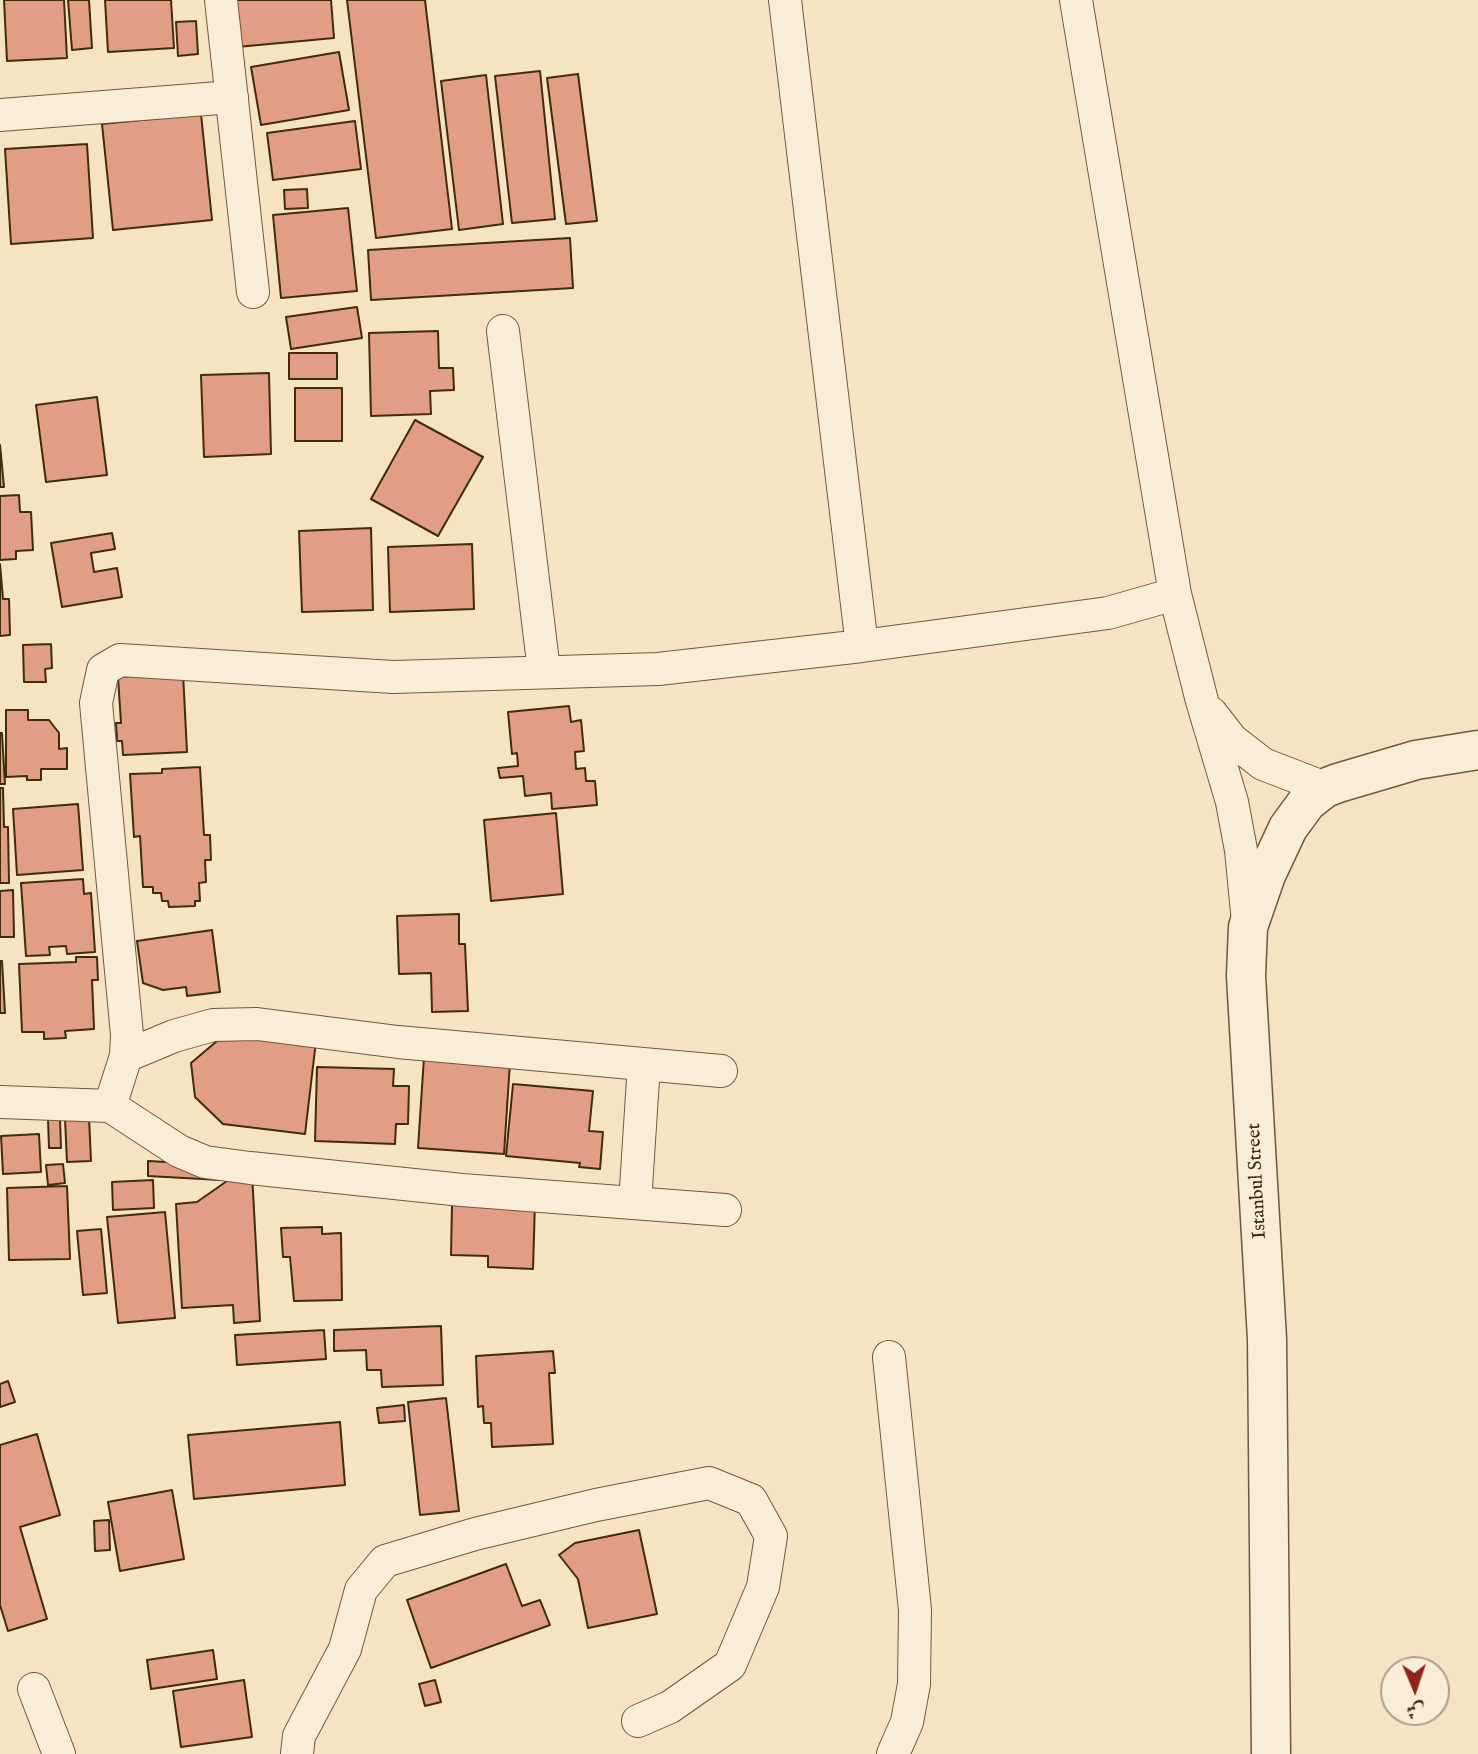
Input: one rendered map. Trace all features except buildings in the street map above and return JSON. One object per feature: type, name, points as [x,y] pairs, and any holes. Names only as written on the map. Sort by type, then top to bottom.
[{"type":"street","points":[[221,0],[253,292]]},
{"type":"street","points":[[785,0],[862,646]]},
{"type":"street","points":[[1076,0],[1175,594],[1202,701],[1232,802],[1241,850],[1248,927]]},
{"type":"street","points":[[0,115],[232,97]]},
{"type":"street","points":[[503,331],[544,671]]},
{"type":"street","points":[[110,1106],[126,1056],[126,1021],[96,703],[103,670],[120,660],[393,677],[658,669],[862,646],[1108,613],[1175,594]]},
{"type":"street","points":[[1202,701],[1232,740],[1263,764],[1325,788]]},
{"type":"street","name":"Istanbul Street","points":[[1271,1754],[1267,1339],[1246,976],[1248,927],[1266,875],[1288,828],[1307,802],[1325,788],[1416,760],[1478,750]]},
{"type":"street","points":[[126,1056],[174,1036],[213,1025],[257,1024],[398,1042],[721,1071]]},
{"type":"street","points":[[635,1203],[643,1064]]},
{"type":"street","points":[[0,1102],[110,1106],[178,1151],[205,1162],[462,1190],[725,1210]]},
{"type":"street","points":[[889,1357],[915,1610],[914,1684],[907,1722],[893,1754]]},
{"type":"street","points":[[298,1754],[299,1736],[345,1648],[361,1590],[385,1561],[475,1534],[596,1505],[709,1483],[751,1500],[771,1536],[763,1587],[730,1665],[670,1707],[638,1721]]},
{"type":"street","points":[[34,1689],[59,1754]]}]
